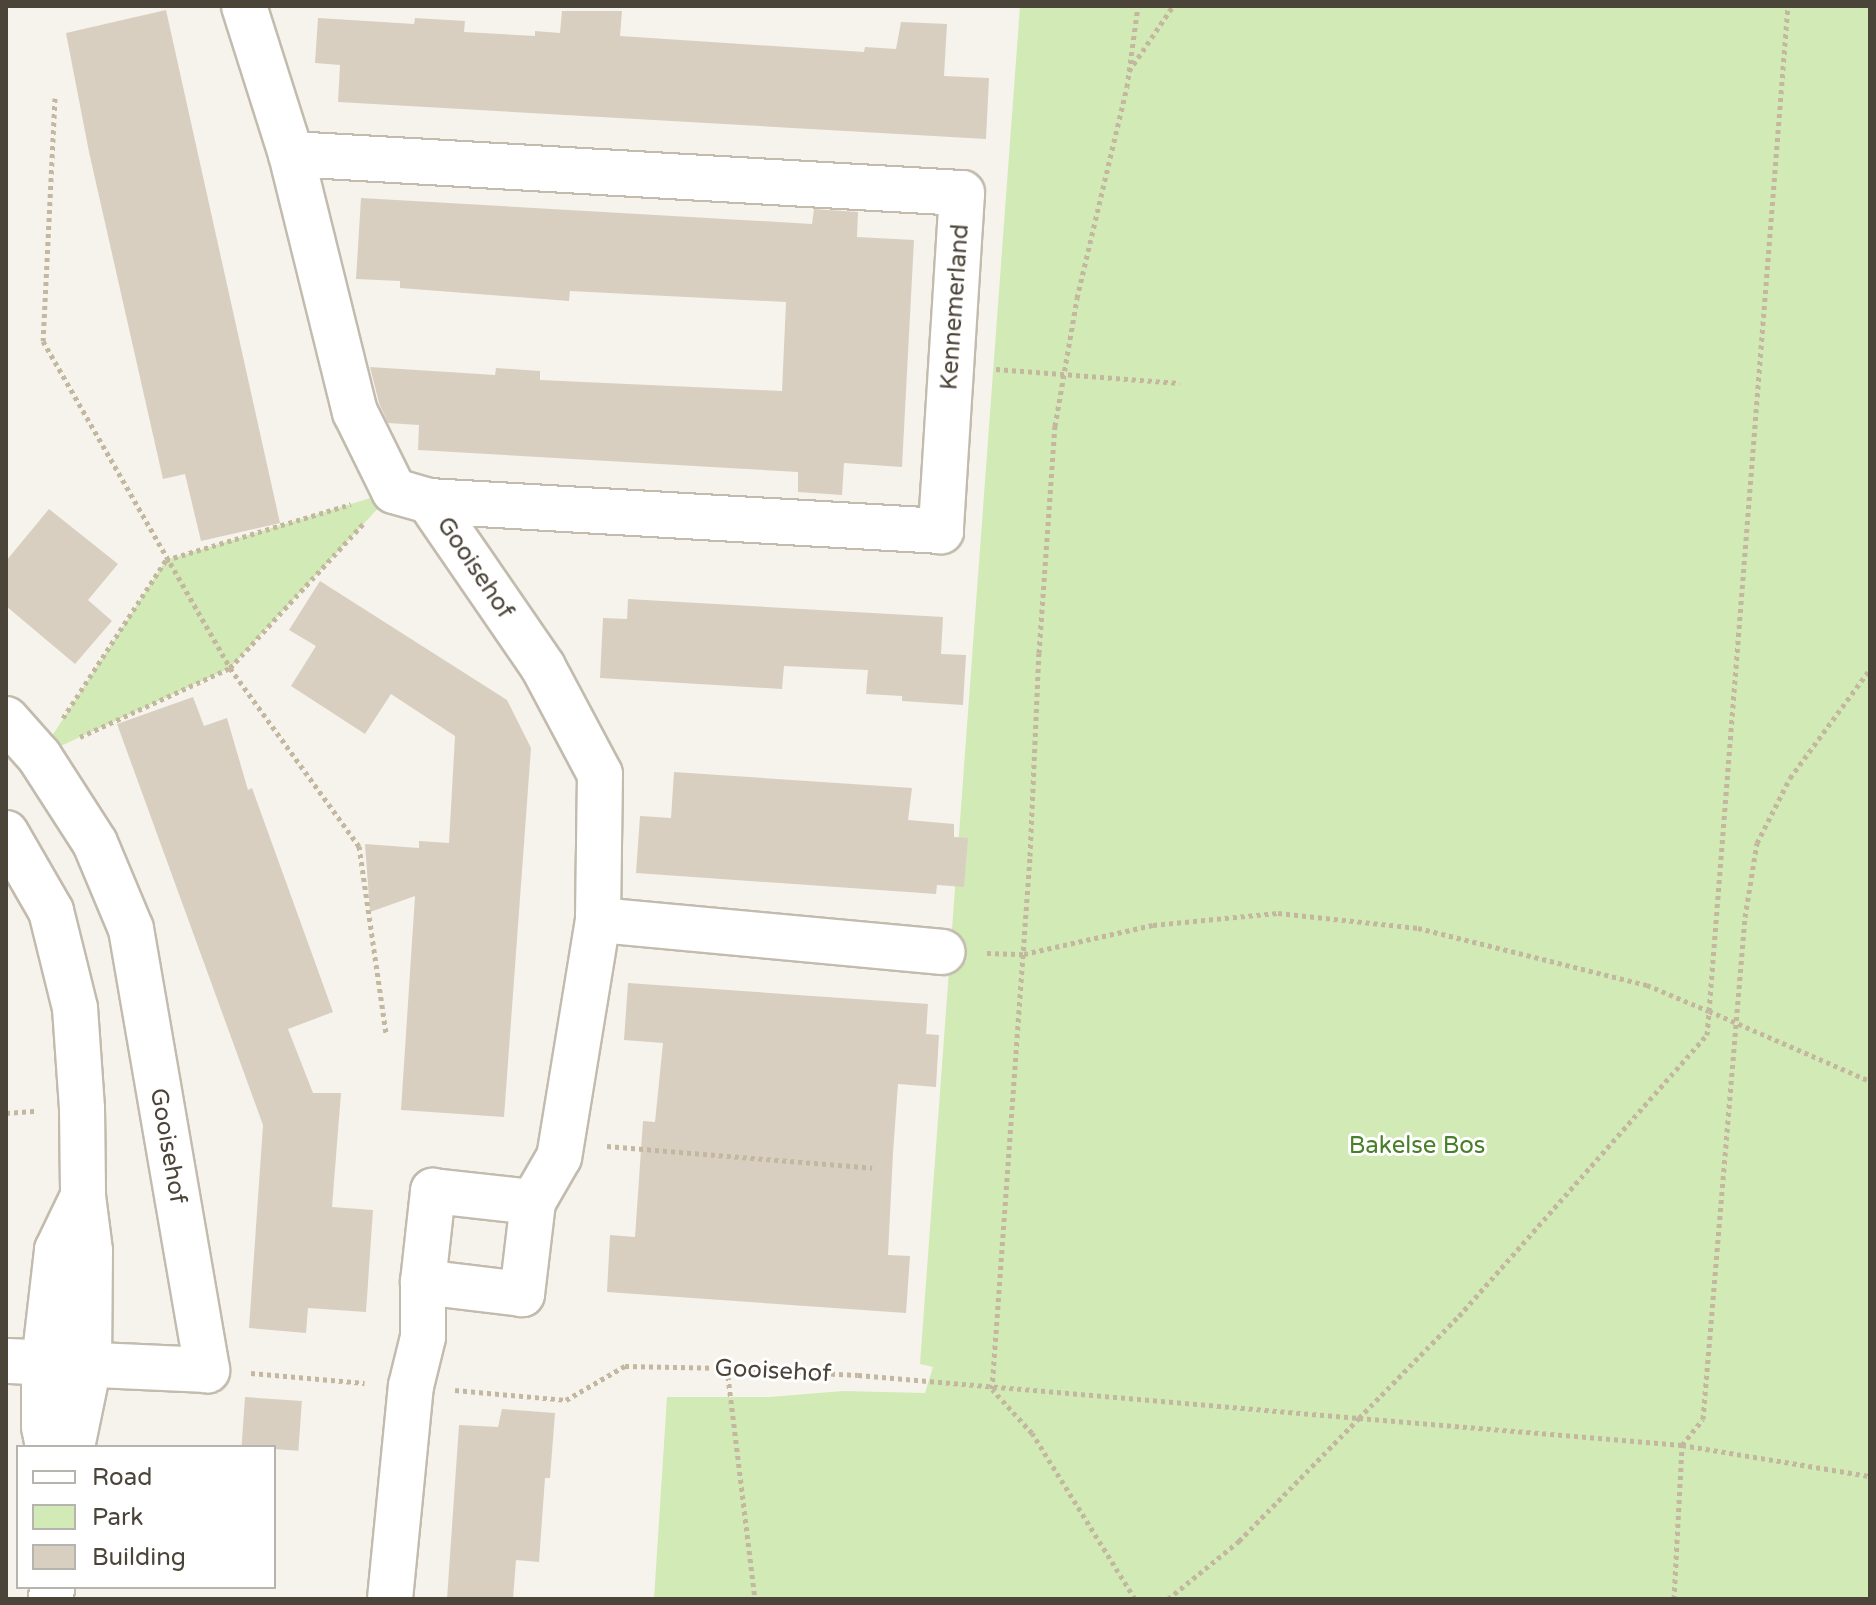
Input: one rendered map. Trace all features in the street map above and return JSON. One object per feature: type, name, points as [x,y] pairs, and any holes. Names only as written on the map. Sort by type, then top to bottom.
[{"type":"street","name":"Gooisehof","points":[[247,7],[291,154],[355,412],[412,496],[543,667],[600,774],[598,920],[559,1157],[533,1202],[522,1294],[423,1282]]},
{"type":"street","name":"Kennemerland","points":[[291,154],[962,193],[941,531],[412,496]]},
{"type":"street","name":"Gooisehof","points":[[6,719],[39,756],[95,843],[131,929],[207,1370]]},
{"type":"street","points":[[6,833],[51,911],[75,1008],[82,1108],[83,1196],[90,1251],[89,1365],[72,1445]]},
{"type":"street","points":[[598,920],[943,952]]},
{"type":"street","points":[[390,1599],[411,1386],[423,1337],[423,1282],[433,1191],[533,1202]]},
{"type":"street","points":[[48,1445],[25,1362],[57,1250],[83,1196]]},
{"type":"street","points":[[25,1362],[207,1370]]},
{"type":"path","points":[[1135,1599],[1032,1433],[992,1389],[1024,954],[1040,638],[1055,426],[1077,298],[1129,71],[1138,6]]},
{"type":"path","points":[[1129,71],[1173,6]]},
{"type":"path","points":[[1168,1599],[1239,1541],[1459,1316],[1707,1035],[1788,6]]},
{"type":"path","points":[[55,98],[43,341],[230,668],[359,846],[386,1033]]},
{"type":"path","points":[[952,364],[1063,376],[1179,383]]},
{"type":"path","points":[[39,756],[166,560],[412,496]]},
{"type":"path","points":[[39,756],[230,668],[412,496]]},
{"type":"path","points":[[1674,1599],[1682,1445],[1703,1419],[1735,1023],[1745,917],[1757,843],[1790,778],[1870,669]]},
{"type":"path","points":[[943,952],[1024,954],[1153,925],[1278,913],[1418,928],[1647,985],[1870,1081]]},
{"type":"path","points":[[562,1142],[872,1168]]},
{"type":"path","name":"Gooisehof","points":[[207,1370],[566,1400],[625,1366],[858,1375],[992,1389],[1682,1445],[1870,1476]]},
{"type":"path","points":[[727,1368],[755,1599]]},
{"type":"green space","name":"Bakelse Bos","points":[[1020,6],[1870,6],[1870,1599],[654,1599],[667,1397],[770,1397],[843,1391],[925,1393],[933,1367],[920,1364]]},
{"type":"green space","points":[[394,491],[230,668],[39,756],[166,560]]},
{"type":"building","points":[[166,10],[280,523],[201,541],[185,474],[163,479],[89,152],[66,33]]},
{"type":"building","points":[[562,11],[622,11],[620,36],[864,52],[865,47],[896,49],[901,22],[947,24],[944,76],[989,78],[986,139],[338,102],[340,65],[315,63],[318,18],[414,24],[415,18],[465,21],[464,32],[535,36],[535,31],[560,33]]},
{"type":"building","points":[[361,198],[812,224],[814,209],[858,212],[857,237],[914,240],[902,467],[844,463],[842,495],[798,492],[798,472],[418,450],[419,425],[388,423],[379,403],[370,367],[495,375],[496,368],[540,371],[540,380],[782,391],[786,302],[570,291],[569,301],[400,288],[400,281],[356,279]]},
{"type":"building","points":[[49,509],[118,564],[88,600],[112,621],[75,664],[6,606],[6,561]]},
{"type":"building","points":[[320,581],[507,700],[531,748],[504,1117],[401,1110],[415,896],[370,912],[365,844],[419,848],[419,841],[449,843],[455,736],[391,694],[365,734],[291,686],[316,646],[289,630]]},
{"type":"building","points":[[628,599],[943,617],[941,654],[966,655],[963,705],[902,701],[902,696],[866,694],[868,670],[784,666],[782,689],[600,678],[603,618],[627,619]]},
{"type":"building","points":[[193,697],[204,726],[227,718],[248,790],[252,788],[333,1012],[288,1029],[313,1093],[341,1093],[332,1207],[373,1210],[366,1312],[308,1308],[306,1333],[249,1328],[263,1125],[117,724]]},
{"type":"building","points":[[674,772],[912,788],[908,820],[954,824],[954,837],[968,838],[964,887],[937,885],[936,894],[636,873],[640,816],[671,818]]},
{"type":"building","points":[[628,983],[928,1004],[926,1034],[939,1035],[936,1087],[898,1084],[893,1153],[888,1255],[910,1256],[906,1313],[607,1292],[610,1235],[635,1237],[643,1121],[655,1122],[663,1043],[624,1040]]},
{"type":"building","points":[[245,1397],[302,1401],[298,1451],[276,1449],[276,1445],[242,1445]]},
{"type":"building","points":[[502,1409],[555,1413],[550,1478],[545,1478],[539,1562],[516,1560],[513,1599],[447,1599],[459,1425],[498,1427]]}]
